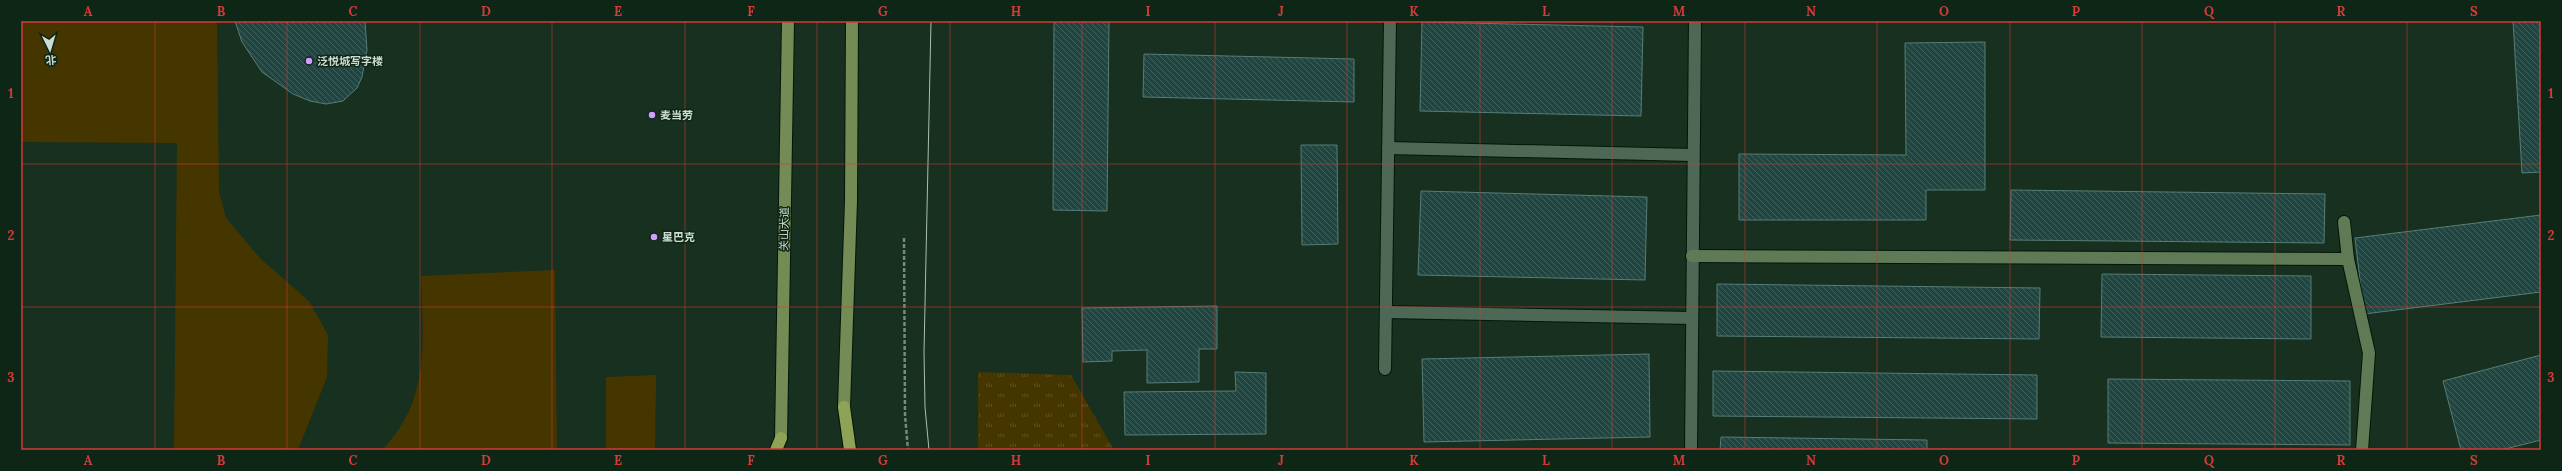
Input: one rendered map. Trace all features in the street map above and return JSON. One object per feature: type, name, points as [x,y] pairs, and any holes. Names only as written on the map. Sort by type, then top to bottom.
[{"type":"highway","points":[[842,450],[844,407]]},
{"type":"highway","points":[[844,407],[850,450]]},
{"type":"highway","points":[[776,450],[781,438]]},
{"type":"highway","points":[[780,450],[781,438]]},
{"type":"main road","name":"关山大道","points":[[781,438],[788,21]]},
{"type":"main road","points":[[844,407],[851,201],[852,21]]},
{"type":"street","points":[[1385,369],[1390,21]]},
{"type":"street","points":[[1690,450],[1695,21]]},
{"type":"street","points":[[1388,148],[1693,155]]},
{"type":"street","points":[[2344,222],[2348,258],[2369,353],[2362,450]]},
{"type":"street","points":[[1692,256],[2348,258]]},
{"type":"street","points":[[1386,312],[1692,318]]},
{"type":"path","points":[[904,238],[905,415],[908,450]]},
{"type":"green space","points":[[21,21],[217,21],[219,192],[226,218],[261,259],[309,301],[328,335],[327,377],[298,450],[174,450],[177,143],[21,142]]},
{"type":"green space","points":[[555,270],[557,450],[382,450],[398,431],[409,411],[421,369],[423,324],[421,276]]},
{"type":"green space","points":[[978,372],[1071,375],[1114,450],[978,450]]},
{"type":"green space","points":[[656,375],[655,450],[606,450],[606,377]]},
{"type":"building","name":"泛悦城写字楼","points":[[235,21],[365,21],[367,50],[362,77],[357,88],[343,101],[326,104],[310,101],[293,94],[262,72],[242,42]]},
{"type":"building","points":[[1054,21],[1109,21],[1107,211],[1053,210]]},
{"type":"building","points":[[2513,21],[2541,21],[2541,172],[2522,173]]},
{"type":"building","points":[[1422,22],[1643,27],[1641,116],[1420,111]]},
{"type":"building","points":[[1985,42],[1985,190],[1926,190],[1926,220],[1739,220],[1739,154],[1906,155],[1905,43]]},
{"type":"building","points":[[1144,54],[1354,59],[1354,102],[1143,97]]},
{"type":"building","points":[[1301,145],[1337,145],[1338,244],[1302,245]]},
{"type":"building","points":[[2011,190],[2325,194],[2324,243],[2010,240]]},
{"type":"building","points":[[1421,191],[1647,197],[1645,280],[1418,275]]},
{"type":"building","points":[[2541,215],[2541,292],[2364,314],[2355,238]]},
{"type":"building","points":[[2102,274],[2311,276],[2311,339],[2101,337]]},
{"type":"building","points":[[1717,284],[2040,288],[2039,339],[1717,336]]},
{"type":"building","points":[[1217,306],[1217,349],[1199,349],[1199,382],[1147,383],[1147,350],[1112,351],[1112,361],[1083,362],[1082,308]]},
{"type":"building","points":[[1649,354],[1650,437],[1424,442],[1422,359]]},
{"type":"building","points":[[2541,355],[2541,440],[2501,450],[2461,450],[2443,381]]},
{"type":"building","points":[[1713,371],[2037,375],[2037,419],[1713,416]]},
{"type":"building","points":[[1235,372],[1266,373],[1266,434],[1125,435],[1124,392],[1236,391]]},
{"type":"building","points":[[2108,379],[2350,381],[2350,445],[2108,443]]},
{"type":"building","points":[[1721,437],[1927,440],[1927,450],[1720,450]]},
{"type":"tram line","points":[[929,450],[925,407],[924,352],[931,21]]},
{"type":"place","name":"泛悦城写字楼","points":[[309,61]]},
{"type":"place","name":"麦当劳","points":[[652,115]]},
{"type":"place","name":"星巴克","points":[[654,237]]}]
